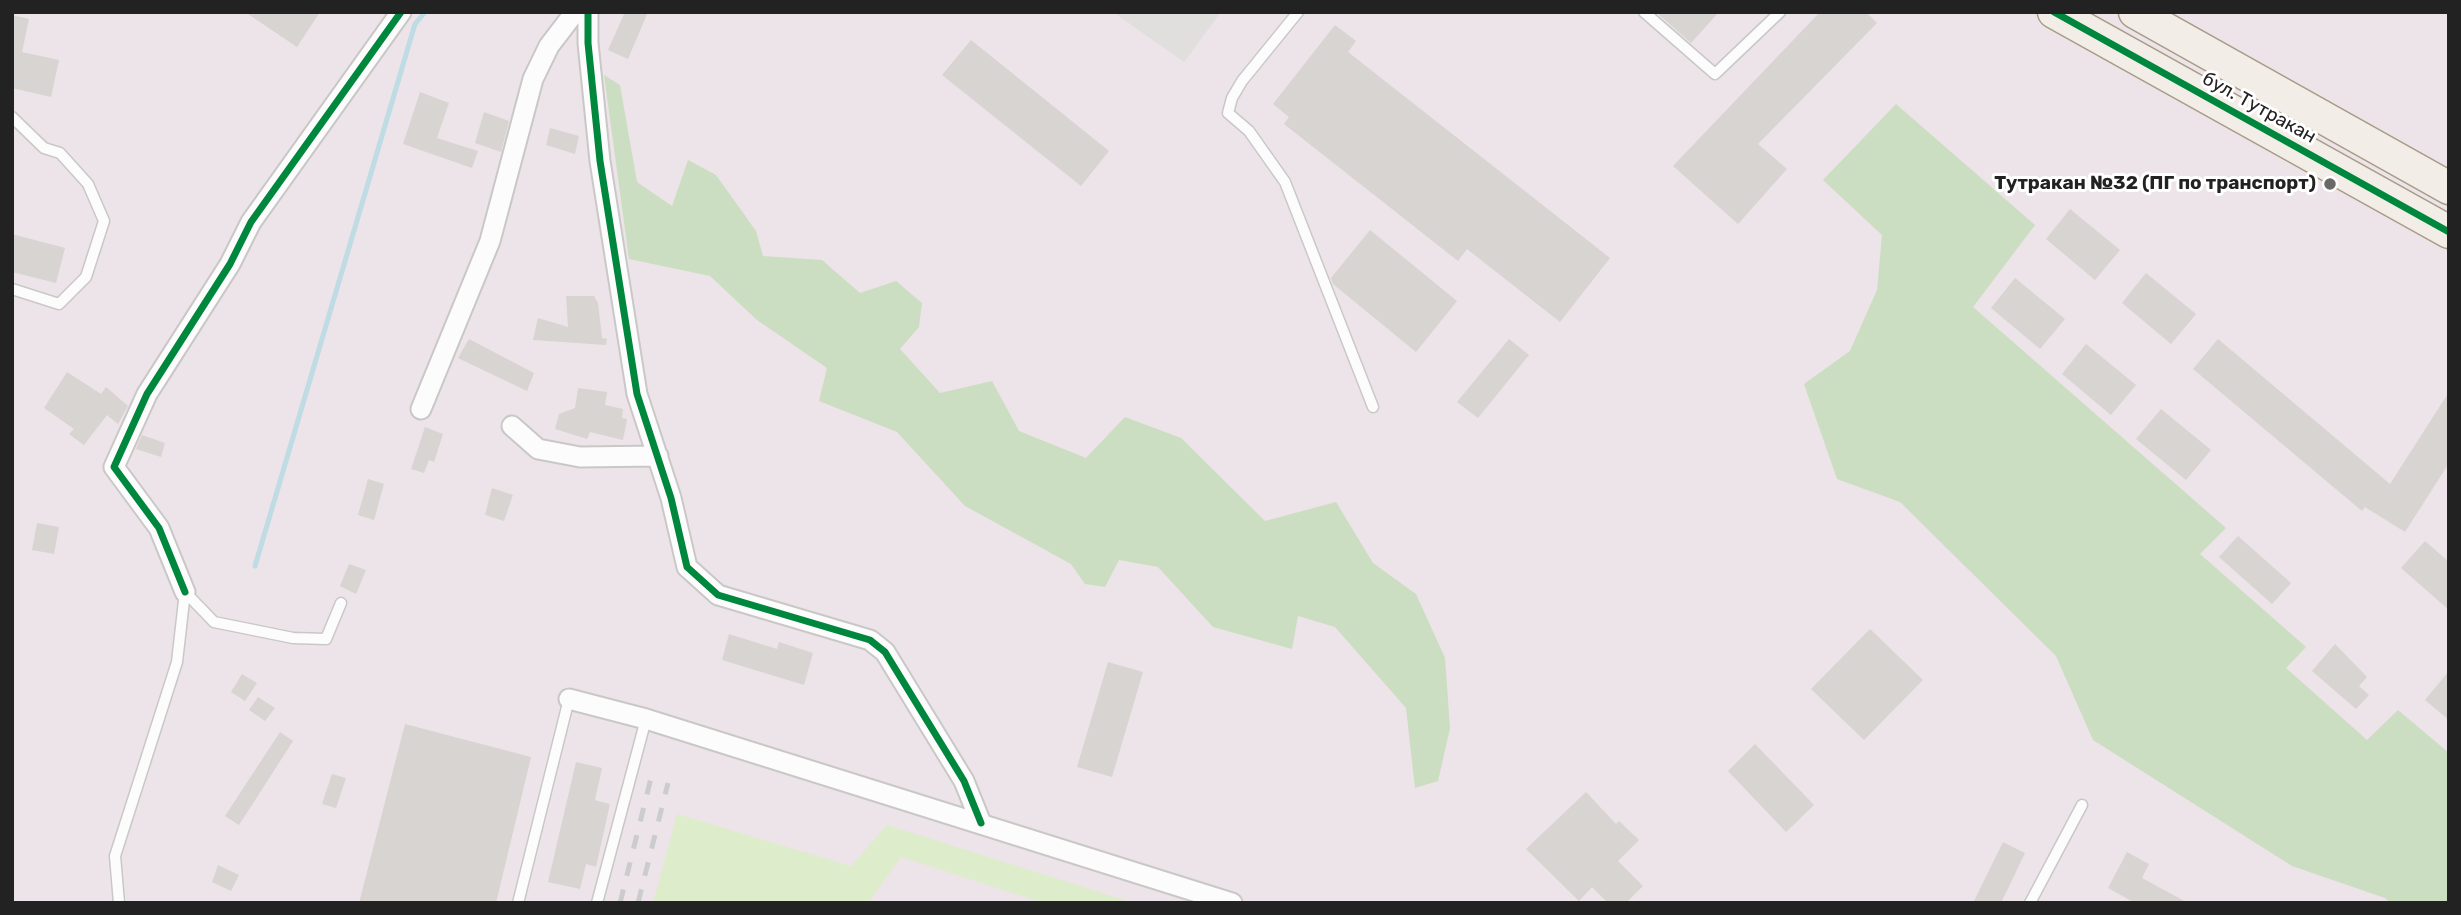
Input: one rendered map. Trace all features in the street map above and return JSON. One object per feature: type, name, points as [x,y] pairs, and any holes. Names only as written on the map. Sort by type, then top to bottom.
[{"type":"main road","name":"бул. Тутракан","points":[[2054,12],[2449,232]]},
{"type":"main road","name":"бул. Тутракан","points":[[2135,12],[2449,188]]},
{"type":"street","points":[[184,592],[159,528],[114,467],[147,394],[230,264],[251,222],[401,12]]},
{"type":"street","points":[[421,409],[490,241],[533,79],[549,46],[575,12]]},
{"type":"street","points":[[588,12],[588,43],[600,160],[617,282],[637,394],[658,456],[687,567],[718,595],[870,640],[885,652],[964,781],[981,823]]},
{"type":"street","points":[[512,426],[538,449],[580,457],[658,456]]},
{"type":"street","points":[[569,699],[646,719],[1232,903]]},
{"type":"lane","points":[[1298,12],[1242,81],[1232,97],[1228,113],[1249,131],[1285,182],[1373,407]]},
{"type":"lane","points":[[1644,12],[1715,75],[1780,12]]},
{"type":"lane","points":[[12,117],[44,148],[60,153],[88,184],[104,221],[86,277],[59,304],[12,289]]},
{"type":"lane","points":[[184,592],[214,622],[293,638],[326,639],[341,603]]},
{"type":"lane","points":[[119,903],[115,856],[156,736],[177,662],[184,592]]},
{"type":"lane","points":[[518,903],[569,699]]},
{"type":"lane","points":[[597,903],[646,719]]},
{"type":"lane","points":[[2029,903],[2082,805]]},
{"type":"shaded area","points":[[12,12],[2449,12],[2449,903],[12,903]]},
{"type":"shaded area","points":[[1113,12],[1221,12],[1184,62]]},
{"type":"green space","points":[[604,75],[620,85],[637,182],[672,206],[688,160],[716,175],[756,231],[763,256],[822,260],[860,293],[896,281],[922,303],[919,327],[900,349],[940,393],[992,381],[1019,431],[1086,458],[1125,417],[1181,438],[1265,521],[1336,502],[1373,563],[1416,594],[1445,658],[1450,728],[1438,781],[1415,788],[1406,708],[1335,627],[1298,616],[1292,649],[1213,627],[1158,567],[1119,560],[1105,587],[1085,584],[1071,564],[965,506],[897,432],[819,401],[827,368],[757,320],[710,276],[629,259]]},
{"type":"green space","points":[[1896,104],[2035,225],[1973,307],[2226,528],[2200,554],[2306,647],[2286,668],[2367,740],[2398,710],[2449,753],[2449,903],[2390,903],[2385,898],[2292,866],[2093,740],[2056,656],[1900,502],[1837,479],[1804,384],[1850,351],[1877,290],[1882,235],[1823,180]]},
{"type":"green space","points":[[677,814],[851,866],[887,825],[1134,903],[1043,903],[901,857],[868,903],[653,903]]},
{"type":"building","points":[[245,12],[320,12],[297,47]]},
{"type":"building","points":[[625,12],[648,12],[628,59],[608,50]]},
{"type":"building","points":[[1656,12],[1719,12],[1691,43]]},
{"type":"building","points":[[1820,12],[1866,12],[1877,23],[1758,144],[1787,169],[1738,224],[1673,166]]},
{"type":"building","points":[[12,15],[29,19],[22,52],[59,60],[51,97],[12,88]]},
{"type":"building","points":[[1335,25],[1356,41],[1348,52],[1610,258],[1560,322],[1467,249],[1458,261],[1284,124],[1289,117],[1273,104]]},
{"type":"building","points":[[971,40],[1109,151],[1081,186],[942,75]]},
{"type":"building","points":[[420,92],[449,103],[437,138],[478,151],[472,168],[403,144]]},
{"type":"building","points":[[484,112],[509,121],[501,152],[475,143]]},
{"type":"building","points":[[550,128],[579,136],[575,154],[546,145]]},
{"type":"building","points":[[2070,209],[2120,250],[2095,280],[2046,239]]},
{"type":"building","points":[[1370,230],[1457,301],[1416,352],[1333,284],[1331,278]]},
{"type":"building","points":[[12,234],[65,248],[56,283],[12,272]]},
{"type":"building","points":[[2146,273],[2196,314],[2171,344],[2122,303]]},
{"type":"building","points":[[2015,278],[2065,319],[2040,349],[1991,308]]},
{"type":"building","points":[[566,296],[594,296],[598,303],[602,338],[607,339],[606,345],[533,340],[538,318],[568,327]]},
{"type":"building","points":[[469,339],[534,373],[527,391],[458,358]]},
{"type":"building","points":[[1509,339],[1529,355],[1478,418],[1457,402]]},
{"type":"building","points":[[2218,339],[2390,484],[2449,392],[2449,463],[2405,532],[2365,507],[2362,511],[2193,369]]},
{"type":"building","points":[[2086,344],[2136,385],[2111,415],[2062,374]]},
{"type":"building","points":[[67,372],[101,394],[106,387],[128,406],[118,424],[107,415],[84,445],[69,434],[74,429],[44,408]]},
{"type":"building","points":[[578,388],[607,392],[605,405],[623,409],[622,418],[627,419],[623,440],[590,432],[587,439],[555,429],[559,414],[575,408]]},
{"type":"building","points":[[2161,409],[2211,450],[2186,480],[2136,439]]},
{"type":"building","points":[[425,427],[443,434],[434,462],[429,460],[424,473],[411,469]]},
{"type":"building","points":[[142,435],[165,443],[161,457],[136,449]]},
{"type":"building","points":[[368,479],[384,484],[374,520],[358,515]]},
{"type":"building","points":[[492,488],[513,495],[504,521],[485,515]]},
{"type":"building","points":[[37,523],[59,527],[54,554],[32,550]]},
{"type":"building","points":[[2238,536],[2291,583],[2272,604],[2219,557]]},
{"type":"building","points":[[2425,541],[2449,562],[2449,610],[2401,568]]},
{"type":"building","points":[[349,564],[366,570],[356,594],[340,586]]},
{"type":"building","points":[[1870,629],[1923,680],[1864,740],[1811,689]]},
{"type":"building","points":[[729,634],[777,649],[779,642],[813,653],[804,685],[722,660]]},
{"type":"building","points":[[2335,644],[2367,677],[2359,686],[2369,695],[2356,709],[2312,671]]},
{"type":"building","points":[[1108,662],[1143,672],[1112,777],[1077,767]]},
{"type":"building","points":[[2449,671],[2449,720],[2425,700]]},
{"type":"building","points":[[242,674],[257,683],[245,701],[231,692]]},
{"type":"building","points":[[258,697],[275,708],[265,721],[249,710]]},
{"type":"building","points":[[405,724],[531,757],[496,903],[359,903]]},
{"type":"building","points":[[280,732],[293,741],[239,825],[225,816]]},
{"type":"building","points":[[1755,744],[1814,805],[1786,832],[1728,771]]},
{"type":"building","points":[[576,762],[602,768],[595,800],[610,804],[596,867],[586,864],[580,889],[548,882]]},
{"type":"building","points":[[332,774],[346,778],[336,808],[322,804]]},
{"type":"building","points":[[1586,792],[1616,824],[1619,821],[1639,840],[1618,861],[1643,886],[1626,903],[1608,903],[1592,887],[1579,901],[1526,849]]},
{"type":"building","points":[[2003,842],[2025,853],[2001,903],[1973,903]]},
{"type":"building","points":[[2127,852],[2149,864],[2142,878],[2188,903],[2135,903],[2108,888]]},
{"type":"building","points":[[218,865],[239,875],[231,891],[212,882]]},
{"type":"waterway","points":[[255,566],[415,24],[425,12]]},
{"type":"railway","points":[[620,903],[653,770]]},
{"type":"railway","points":[[638,903],[668,783]]},
{"type":"cycle path","points":[[185,592],[159,528],[114,467],[147,394],[230,264],[251,222],[401,12]]},
{"type":"cycle path","points":[[588,12],[588,43],[600,161],[637,394],[671,498],[687,567],[718,595],[870,640],[885,652],[964,781],[981,823]]},
{"type":"cycle path","points":[[2054,12],[2449,232]]},
{"type":"place","name":"Тутракан №32 (ПГ по транспорт)","points":[[2330,184]]}]
